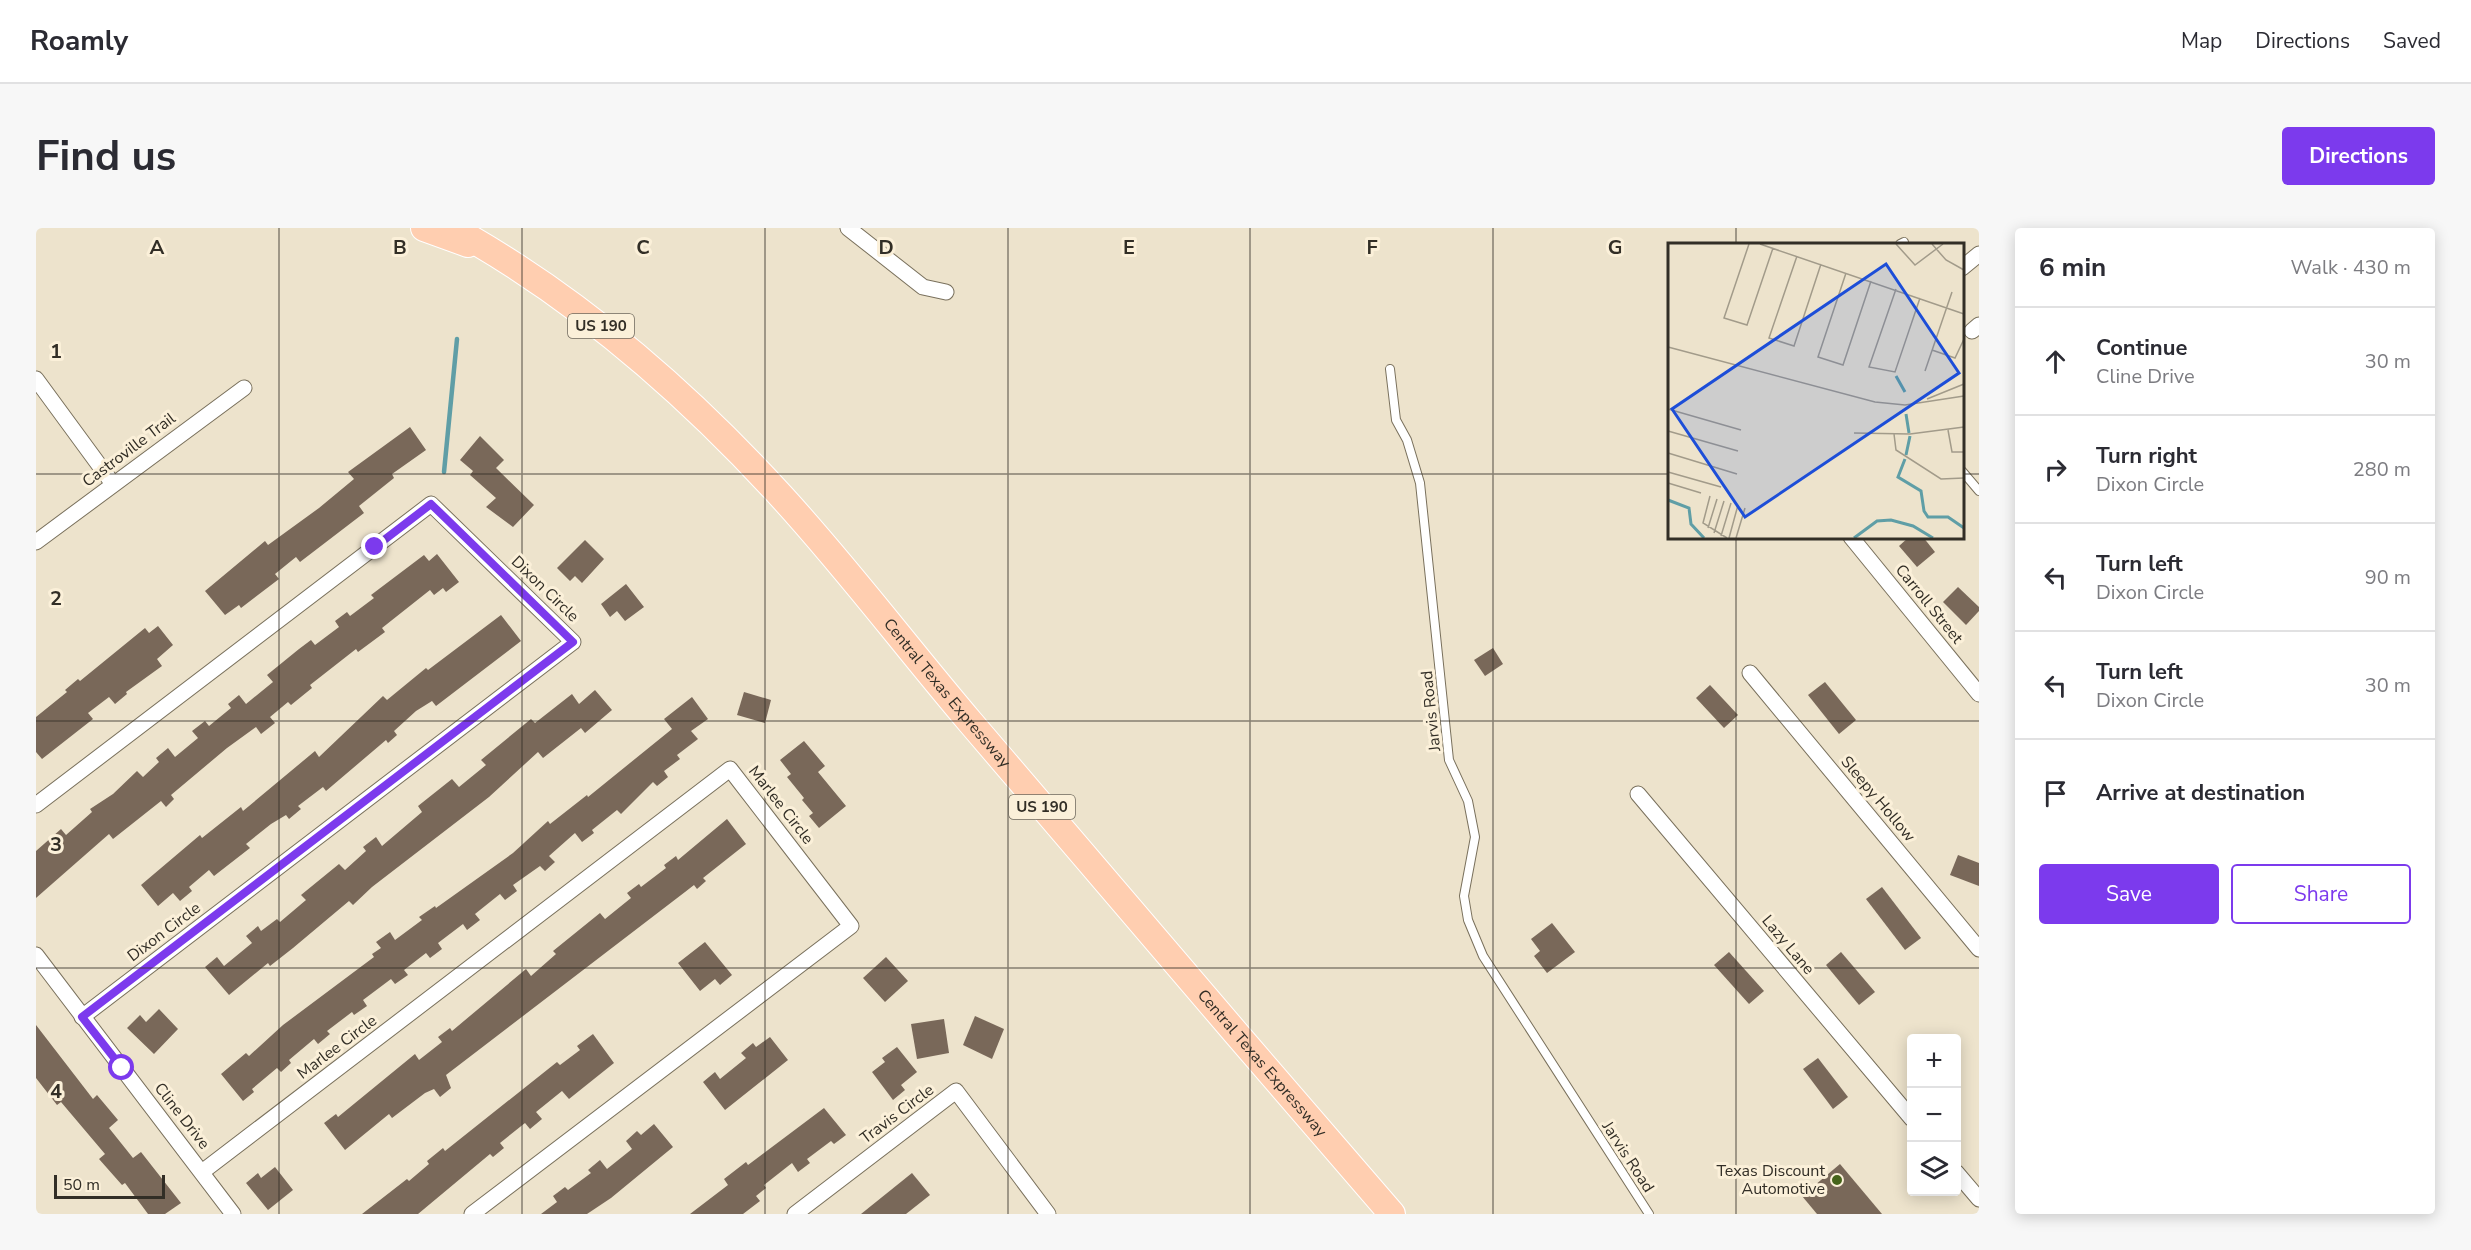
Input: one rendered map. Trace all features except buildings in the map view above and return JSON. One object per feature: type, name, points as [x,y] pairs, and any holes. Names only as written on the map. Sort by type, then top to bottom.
[{"type":"highway","points":[[424,228],[506,258]]},
{"type":"highway","name":"Central Texas Expressway","points":[[452,228],[506,258],[624,343],[712,426],[782,497],[985,740],[1392,1214]]},
{"type":"street","points":[[848,228],[923,287],[946,292]]},
{"type":"street","points":[[1964,266],[1979,254]]},
{"type":"street","points":[[36,379],[113,484]]},
{"type":"street","name":"Castroville Trail","points":[[36,542],[244,388]]},
{"type":"street","name":"Dixon Circle","points":[[36,805],[431,504],[573,642],[82,1017]]},
{"type":"street","name":"Carroll Street","points":[[1852,538],[1979,694]]},
{"type":"street","name":"Sleepy Hollow","points":[[1749,672],[1979,949]]},
{"type":"street","name":"Marlee Circle","points":[[202,1172],[730,769],[851,926],[472,1214]]},
{"type":"street","name":"Lazy Lane","points":[[1638,794],[1907,1114]]},
{"type":"street","name":"Cline Drive","points":[[36,955],[233,1214]]},
{"type":"street","name":"Travis Circle","points":[[795,1214],[956,1091],[1048,1214]]},
{"type":"street","points":[[1961,1178],[1979,1199]]},
{"type":"lane","name":"Jarvis Road","points":[[1390,369],[1396,420],[1407,440],[1420,483],[1449,760],[1468,801],[1475,837],[1464,896],[1468,920],[1483,956],[1649,1214]]},
{"type":"lane","points":[[1964,473],[1979,491]]},
{"type":"waterway","points":[[444,472],[457,339]]},
{"type":"place","name":"Texas Discount Automotive","points":[[1837,1180]]},
{"type":"route","points":[[122,1068],[82,1017],[573,642],[431,504],[375,547]]}]
